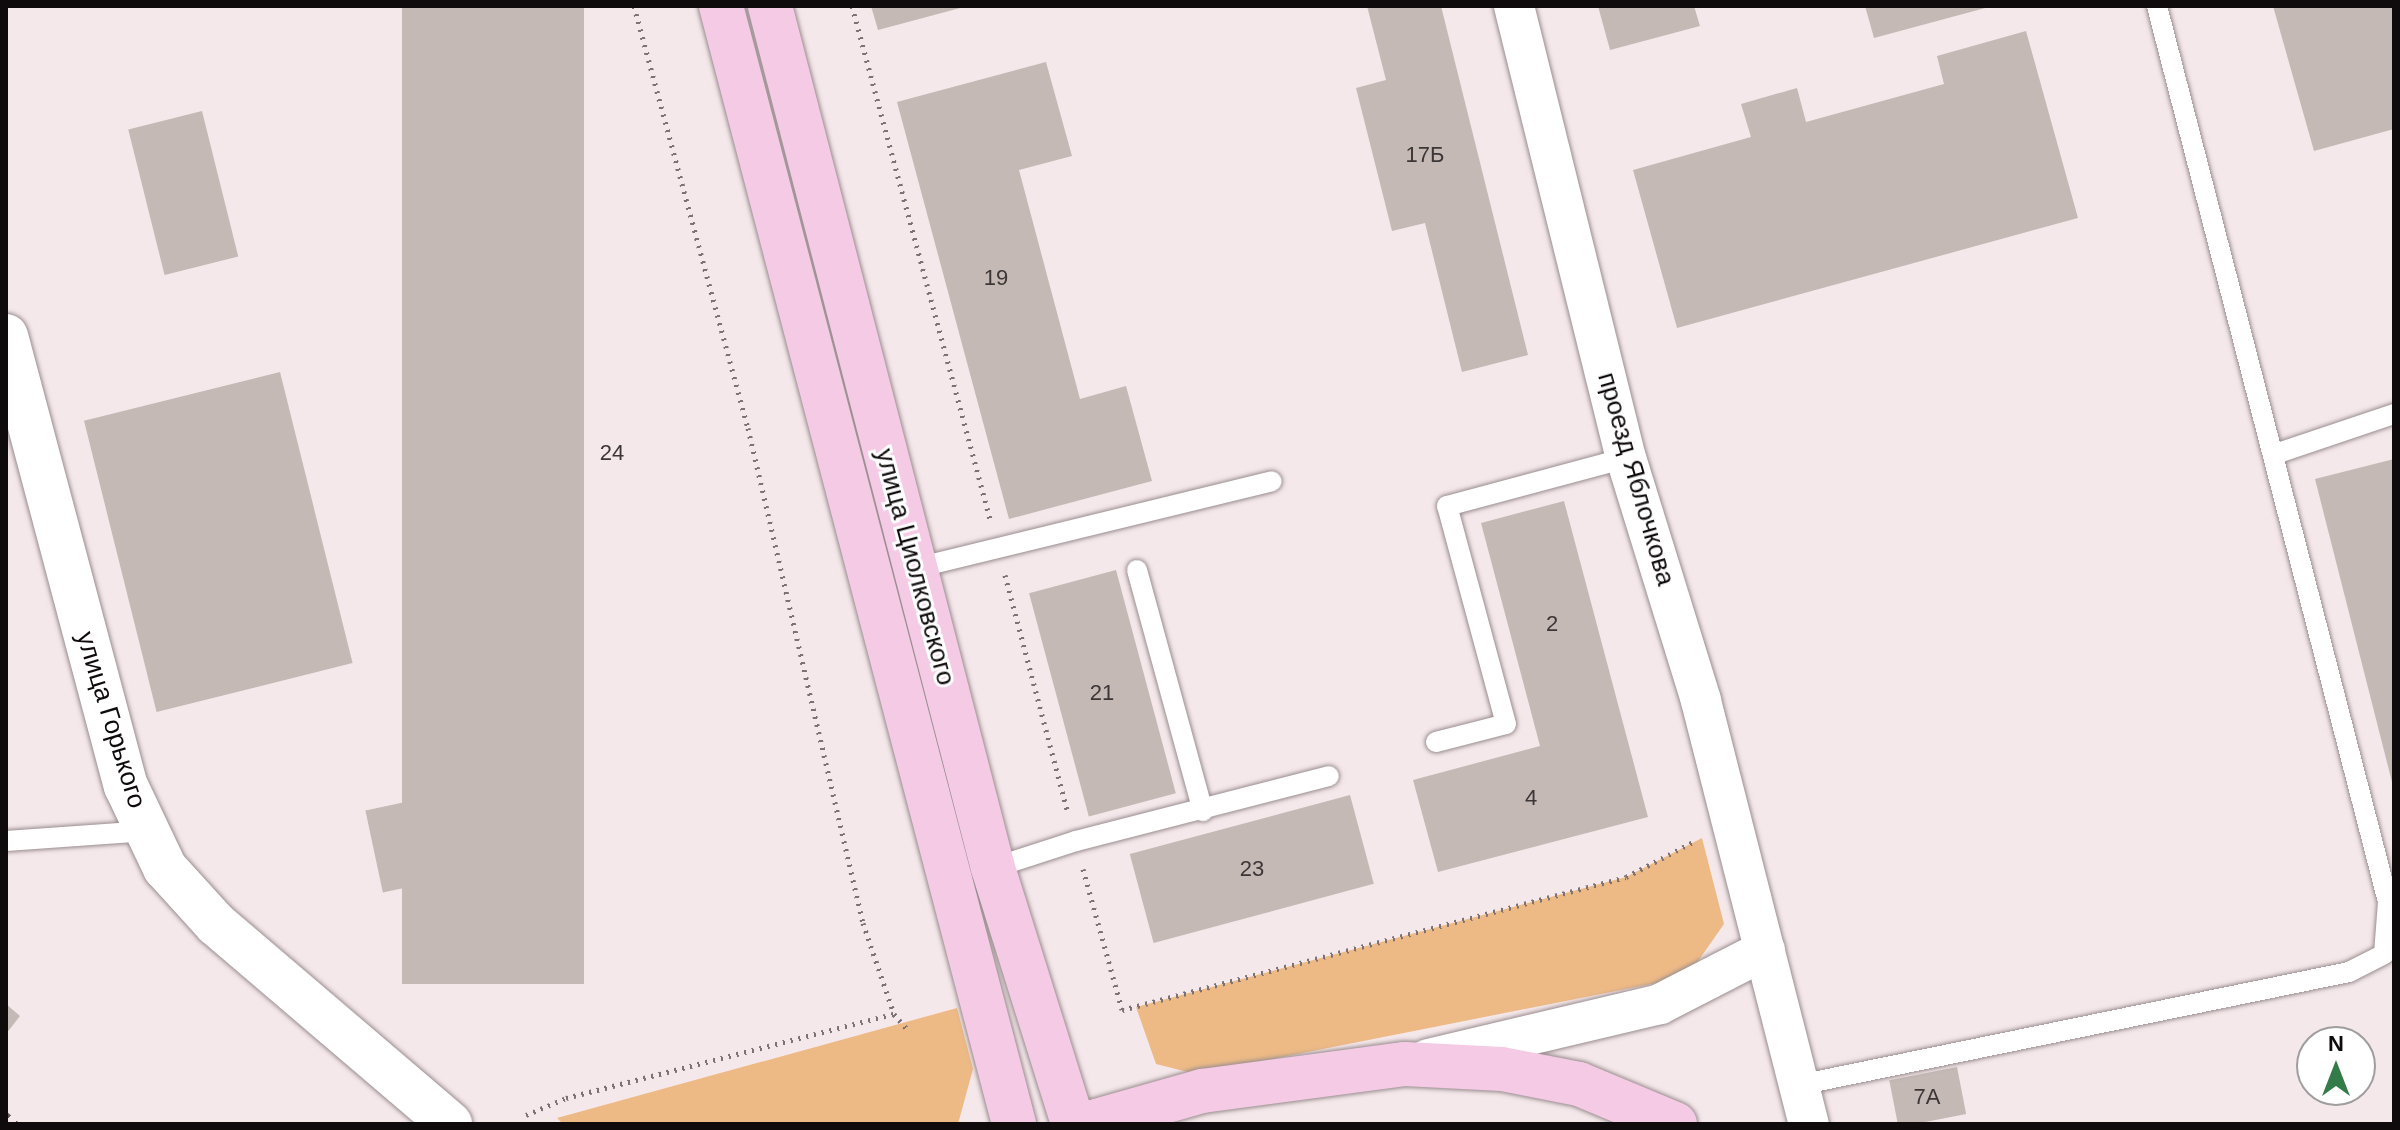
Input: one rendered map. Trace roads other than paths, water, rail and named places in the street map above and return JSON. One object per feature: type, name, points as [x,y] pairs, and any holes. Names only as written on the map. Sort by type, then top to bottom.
[{"type":"main road","name":"улица Циолковского","points":[[721,6],[1014,1124]]},
{"type":"main road","name":"улица Циолковского","points":[[770,6],[993,868],[1073,1124]]},
{"type":"main road","points":[[1086,1124],[1202,1091],[1405,1064],[1502,1069],[1579,1084],[1675,1124]]},
{"type":"street","name":"проезд Яблочкова","points":[[1514,6],[1626,458],[1734,828],[1809,1124]]},
{"type":"street","name":"улица Горького","points":[[6,336],[19,442],[122,772],[165,868],[216,924],[450,1124]]},
{"type":"street","points":[[1405,1064],[1660,1004],[1765,950]]},
{"type":"lane","points":[[1799,1085],[2349,972],[2385,960],[2388,902],[2275,454],[2157,6]]},
{"type":"lane","points":[[2275,454],[2394,414]]},
{"type":"lane","points":[[1436,742],[1506,724],[1447,506],[1626,458]]},
{"type":"lane","points":[[916,568],[1272,481]]},
{"type":"lane","points":[[1137,570],[1203,811]]},
{"type":"lane","points":[[993,868],[1076,841],[1203,811],[1329,776]]},
{"type":"lane","points":[[6,841],[148,831]]},
{"type":"railway","points":[[6,1115],[16,1124]]}]
